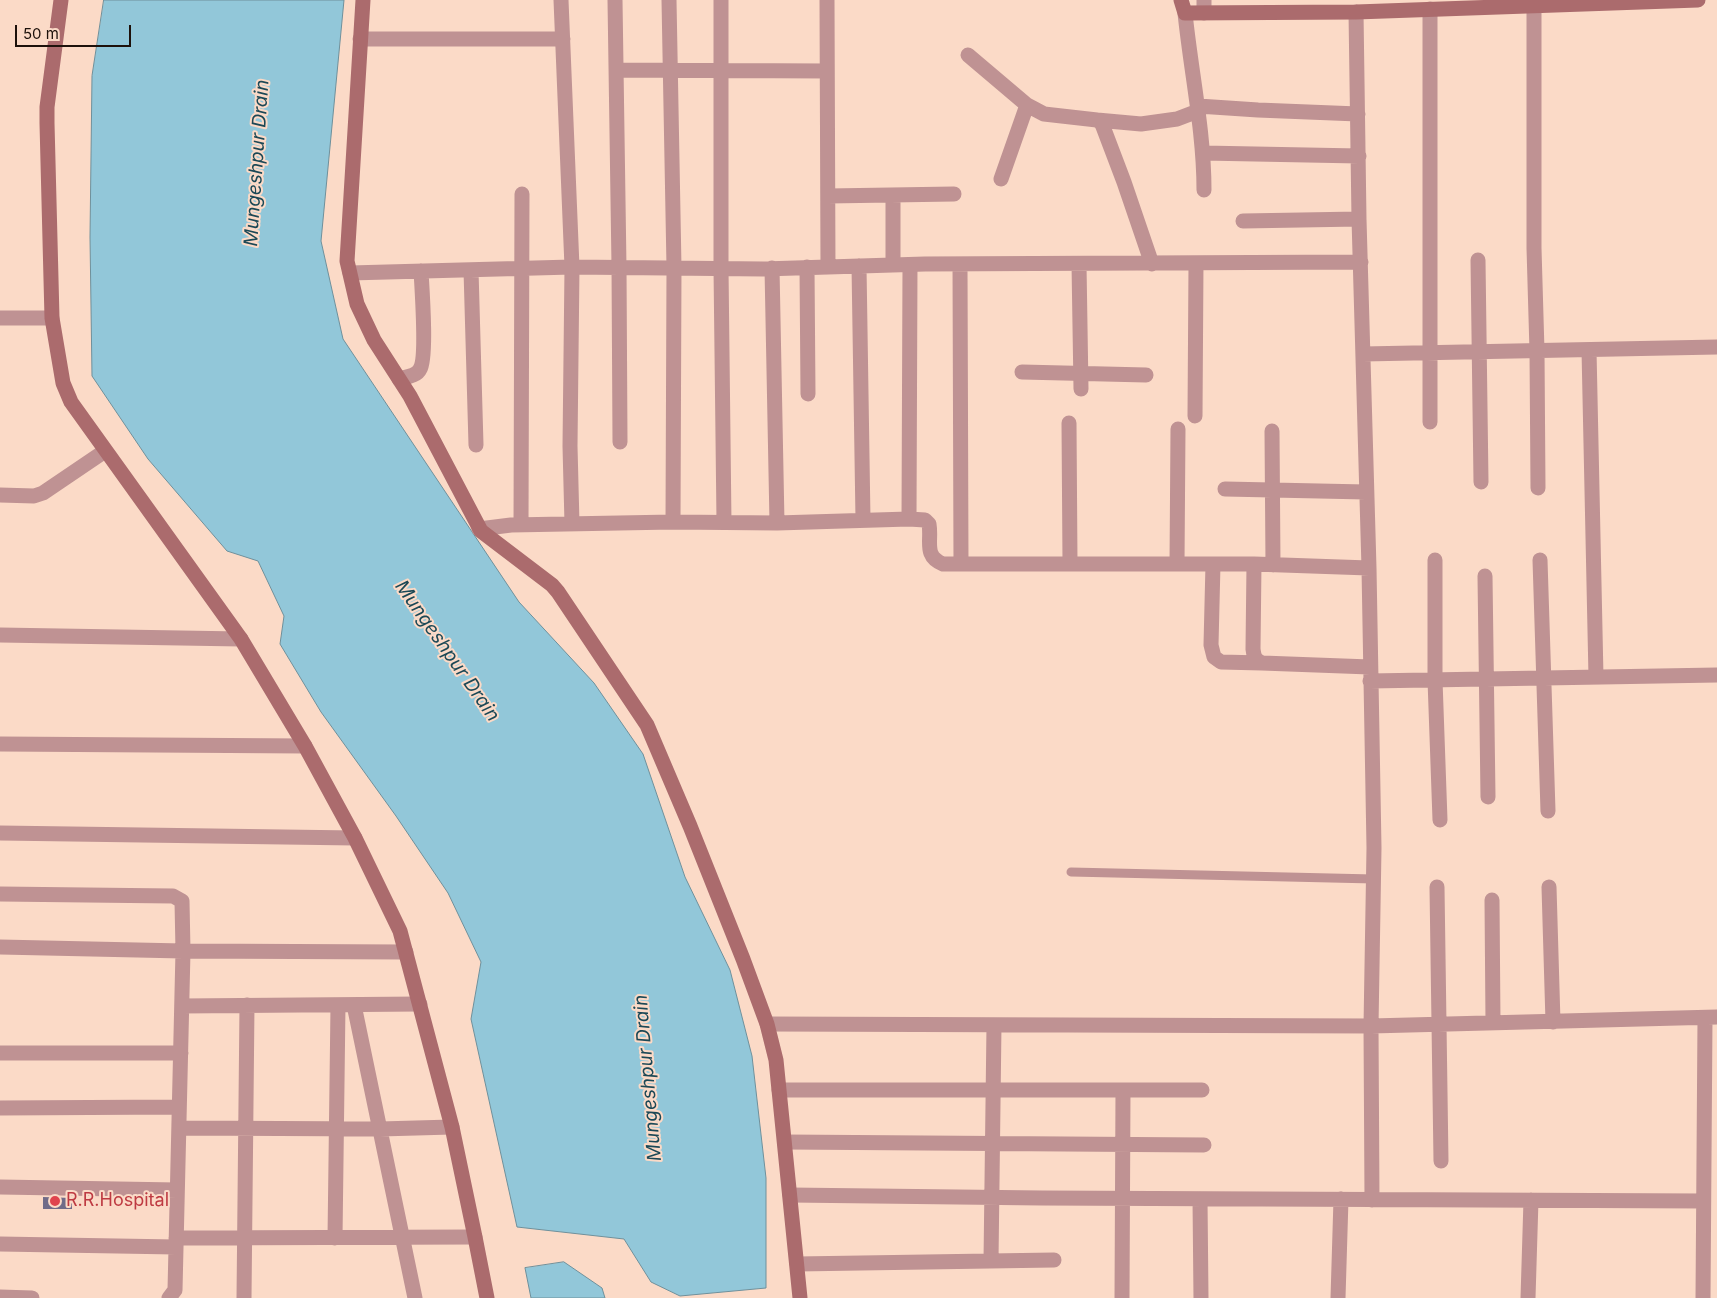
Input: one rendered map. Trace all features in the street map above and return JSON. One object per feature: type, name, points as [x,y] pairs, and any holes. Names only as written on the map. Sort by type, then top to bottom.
[{"type":"street","points":[[61,0],[47,107],[47,123],[52,318],[56,349],[66,392],[105,451],[241,639],[305,746],[355,838],[400,931],[452,1127],[487,1298]]},
{"type":"street","points":[[363,0],[347,252],[355,298],[374,340],[410,396],[479,529],[552,585],[647,725],[736,941],[767,1024],[776,1060],[800,1298]]},
{"type":"street","points":[[561,0],[572,267],[570,446],[572,524]]},
{"type":"street","points":[[615,0],[620,442]]},
{"type":"street","points":[[669,0],[674,267],[673,522]]},
{"type":"street","points":[[721,0],[721,268],[724,522]]},
{"type":"street","points":[[827,0],[828,267]]},
{"type":"street","points":[[1204,190],[1203,153],[1198,108],[1183,7],[1320,6],[1356,12],[1430,9],[1457,4],[1534,6],[1570,2],[1698,0]]},
{"type":"street","points":[[1534,6],[1534,248],[1538,488]]},
{"type":"street","points":[[1430,9],[1430,422]]},
{"type":"street","points":[[1356,12],[1374,879],[1371,1026],[1372,1200]]},
{"type":"street","points":[[360,39],[563,39]]},
{"type":"street","points":[[968,55],[1027,105],[1044,114],[1059,117],[1141,124],[1177,119],[1198,108],[1358,114]]},
{"type":"street","points":[[616,70],[827,71]]},
{"type":"street","points":[[1001,178],[1027,105]]},
{"type":"street","points":[[1097,120],[1102,124],[1152,264]]},
{"type":"street","points":[[1203,153],[1359,156]]},
{"type":"street","points":[[521,524],[522,194]]},
{"type":"street","points":[[828,196],[954,194]]},
{"type":"street","points":[[893,195],[893,265]]},
{"type":"street","points":[[1243,221],[1359,219]]},
{"type":"street","points":[[1478,260],[1481,482]]},
{"type":"street","points":[[350,273],[619,266],[772,268],[910,264],[1361,262]]},
{"type":"street","points":[[1195,416],[1196,263]]},
{"type":"street","points":[[909,519],[910,264]]},
{"type":"street","points":[[960,264],[961,564]]},
{"type":"street","points":[[1079,264],[1081,381]]},
{"type":"street","points":[[859,266],[863,520]]},
{"type":"street","points":[[807,267],[808,394]]},
{"type":"street","points":[[772,268],[777,523]]},
{"type":"street","points":[[471,270],[476,445]]},
{"type":"street","points":[[399,379],[418,373],[421,368],[423,342],[421,271]]},
{"type":"street","points":[[0,318],[52,318]]},
{"type":"street","points":[[1363,354],[1717,347]]},
{"type":"street","points":[[1590,350],[1596,677]]},
{"type":"street","points":[[1022,372],[1081,381],[1146,375]]},
{"type":"street","points":[[1069,423],[1070,563]]},
{"type":"street","points":[[1178,429],[1178,564]]},
{"type":"street","points":[[1272,432],[1273,565]]},
{"type":"street","points":[[0,496],[34,496],[43,494],[105,451]]},
{"type":"street","points":[[1225,489],[1366,492]]},
{"type":"street","points":[[479,529],[521,524],[777,523],[909,519],[925,520],[929,524],[930,552],[934,560],[943,564],[1254,564],[1369,568]]},
{"type":"street","points":[[1435,560],[1435,680],[1440,820]]},
{"type":"street","points":[[1540,560],[1548,811]]},
{"type":"street","points":[[1213,564],[1210,645],[1214,658],[1221,662],[1262,663],[1435,680],[1717,674]]},
{"type":"street","points":[[1254,564],[1253,649],[1254,657],[1262,663]]},
{"type":"street","points":[[1485,576],[1488,797]]},
{"type":"street","points":[[0,635],[241,639]]},
{"type":"street","points":[[0,744],[305,746]]},
{"type":"street","points":[[0,833],[355,838]]},
{"type":"street","points":[[1438,887],[1441,1162]]},
{"type":"street","points":[[1549,887],[1553,1022]]},
{"type":"street","points":[[0,894],[153,896],[178,898],[182,901],[182,1006],[175,1290],[169,1298]]},
{"type":"street","points":[[1492,900],[1493,1023]]},
{"type":"street","points":[[0,947],[406,952]]},
{"type":"street","points":[[182,1006],[420,1004]]},
{"type":"street","points":[[244,1298],[247,1005]]},
{"type":"street","points":[[335,1238],[338,1005]]},
{"type":"street","points":[[354,1005],[415,1298]]},
{"type":"street","points":[[767,1024],[1371,1026],[1711,1017],[1704,1201],[1703,1298]]},
{"type":"street","points":[[991,1261],[994,1025]]},
{"type":"street","points":[[0,1053],[180,1053]]},
{"type":"street","points":[[779,1090],[1202,1090]]},
{"type":"street","points":[[1122,1298],[1123,1090]]},
{"type":"street","points":[[0,1108],[179,1107]]},
{"type":"street","points":[[179,1128],[380,1129],[452,1127]]},
{"type":"street","points":[[785,1142],[1204,1145]]},
{"type":"street","points":[[0,1187],[177,1190]]},
{"type":"street","points":[[790,1195],[992,1198],[1704,1201]]},
{"type":"street","points":[[1200,1199],[1201,1298]]},
{"type":"street","points":[[1338,1298],[1341,1199]]},
{"type":"street","points":[[1528,1298],[1531,1200]]},
{"type":"street","points":[[0,1244],[476,1237]]},
{"type":"street","points":[[797,1264],[1054,1260]]},
{"type":"street","points":[[0,1297],[32,1298]]},
{"type":"lane","points":[[1071,872],[1374,879]]},
{"type":"water","name":"Mungeshpur Drain","points":[[104,0],[344,0],[321,241],[343,339],[519,602],[594,683],[643,754],[685,877],[730,970],[752,1056],[766,1178],[766,1288],[680,1296],[651,1282],[624,1239],[517,1227],[471,1019],[481,962],[448,893],[396,816],[321,712],[280,644],[284,616],[258,561],[227,551],[148,459],[92,376],[90,237],[92,76]]},
{"type":"water","points":[[564,1262],[602,1288],[605,1298],[531,1298],[525,1268]]},
{"type":"building","points":[[43,1197],[72,1198],[72,1209],[43,1209]]},
{"type":"place","name":"R.R.Hospital","points":[[55,1201]]}]
